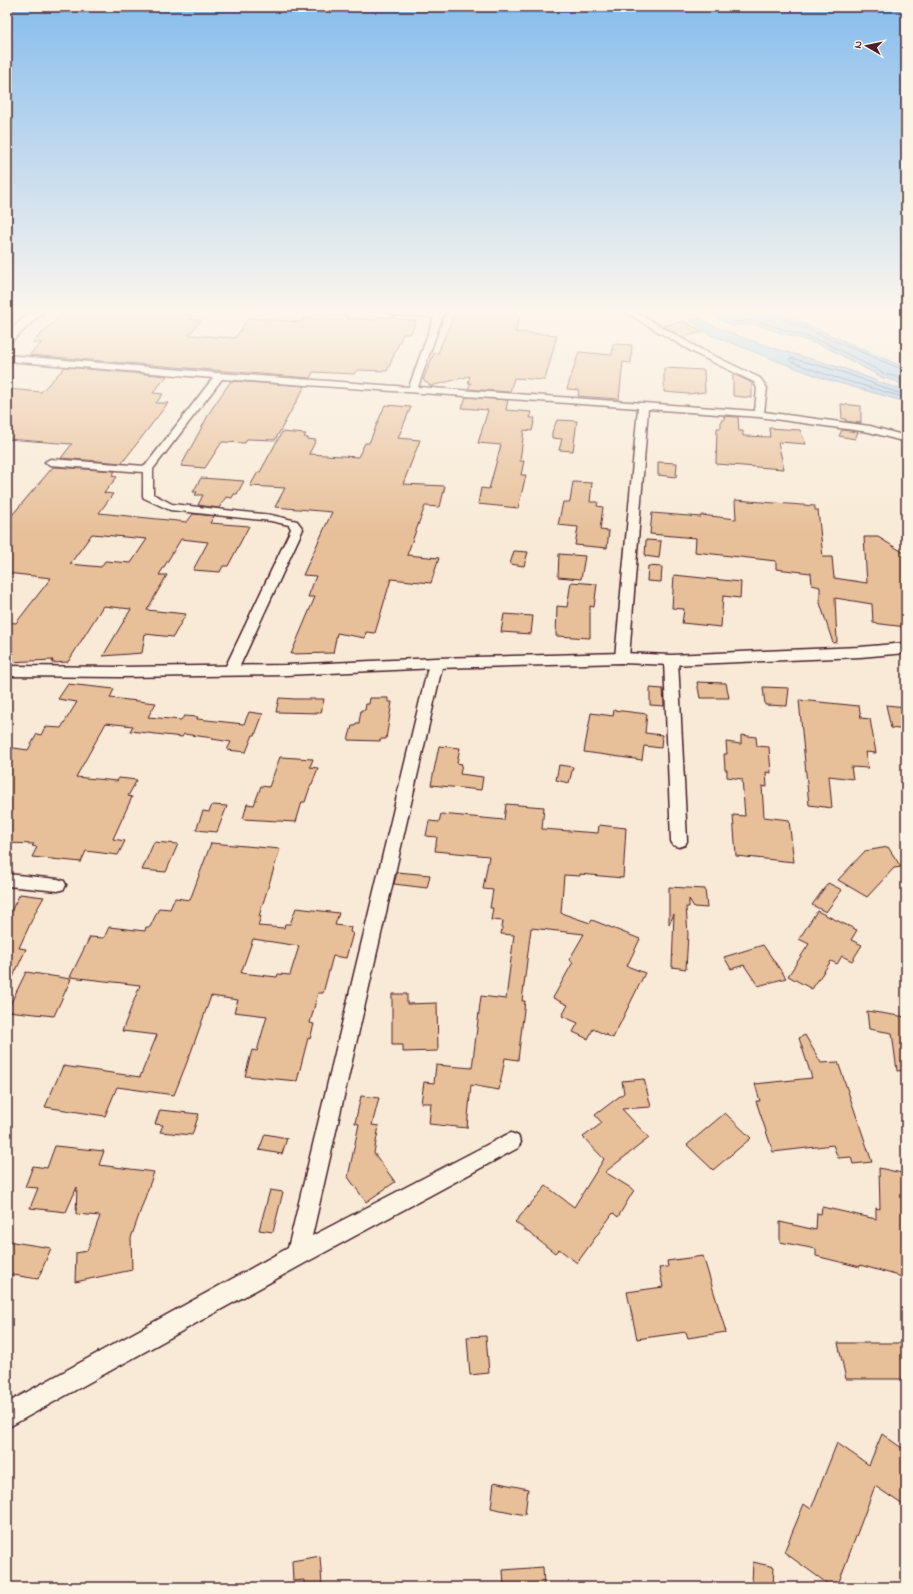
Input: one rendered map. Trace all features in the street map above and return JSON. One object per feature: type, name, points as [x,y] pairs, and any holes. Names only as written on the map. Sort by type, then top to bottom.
[{"type":"street","points":[[211,386],[148,469],[148,496],[170,507],[270,518],[293,523],[297,529],[232,670]]},
{"type":"street","points":[[362,386],[759,414],[870,429],[906,439]]},
{"type":"street","points":[[759,414],[761,386]]},
{"type":"street","points":[[622,658],[644,405]]},
{"type":"street","points":[[50,462],[148,469]]},
{"type":"street","points":[[7,671],[120,672],[286,670],[436,663],[622,658],[671,660],[860,652],[906,648]]},
{"type":"street","points":[[671,660],[679,841]]},
{"type":"street","points":[[297,1255],[436,663]]},
{"type":"street","points":[[7,880],[58,885]]},
{"type":"street","points":[[7,1416],[297,1255],[511,1142]]},
{"type":"water","points":[[851,386],[892,386],[906,389],[906,402]]},
{"type":"building","points":[[46,386],[158,386],[153,393],[163,394],[156,403],[168,403],[122,463],[61,458],[72,444],[7,439],[7,389],[41,392]]},
{"type":"building","points":[[227,386],[305,386],[275,440],[247,439],[245,443],[222,442],[205,468],[181,466],[211,410]]},
{"type":"building","points":[[469,386],[512,386],[510,392],[468,389]]},
{"type":"building","points":[[568,386],[620,386],[619,399],[578,396],[579,390],[567,389]]},
{"type":"building","points":[[664,386],[705,386],[705,392],[688,394],[664,392]]},
{"type":"building","points":[[733,386],[752,386],[752,398],[733,396]]},
{"type":"building","points":[[466,397],[508,400],[506,410],[532,412],[530,418],[535,418],[532,431],[524,430],[520,461],[524,461],[521,475],[526,475],[518,508],[478,504],[481,488],[489,489],[501,445],[478,443],[488,410],[462,408]]},
{"type":"building","points":[[841,404],[861,406],[861,423],[845,421],[846,419],[842,419]]},
{"type":"building","points":[[385,405],[411,407],[398,438],[420,440],[403,484],[445,486],[440,507],[425,506],[407,555],[439,558],[431,583],[391,579],[375,633],[366,632],[365,638],[337,633],[333,653],[291,654],[315,597],[308,597],[316,576],[303,575],[332,512],[275,507],[285,488],[250,486],[258,472],[260,472],[282,432],[306,434],[304,437],[308,438],[307,439],[316,440],[309,454],[358,457],[365,443],[369,443]]},
{"type":"building","points":[[724,416],[738,417],[739,431],[743,431],[743,436],[770,437],[769,428],[800,430],[806,444],[778,442],[784,469],[716,464],[717,428],[721,428],[721,420],[724,420]]},
{"type":"building","points":[[557,420],[577,421],[573,451],[559,450],[562,439],[552,438],[552,432]]},
{"type":"building","points":[[842,430],[858,432],[855,439],[839,436]]},
{"type":"building","points":[[658,462],[677,463],[676,477],[658,475]]},
{"type":"building","points":[[53,467],[115,471],[112,476],[117,477],[104,493],[113,494],[99,513],[187,522],[193,514],[214,516],[210,523],[249,526],[228,566],[223,566],[220,572],[193,570],[208,542],[181,539],[159,575],[167,575],[147,610],[186,614],[173,637],[145,634],[142,653],[103,656],[131,609],[103,606],[68,662],[52,663],[53,660],[7,662],[7,622],[16,623],[51,578],[7,573],[7,521]],"holes":[[[92,534],[147,539],[131,563],[105,561],[101,567],[70,564]]]},
{"type":"building","points":[[201,478],[244,481],[237,494],[234,494],[232,498],[226,497],[219,508],[198,505],[203,495],[195,495],[197,492],[193,492]]},
{"type":"building","points":[[573,482],[592,483],[590,502],[598,502],[597,506],[603,507],[600,530],[609,531],[607,548],[575,545],[578,527],[558,525],[563,502],[570,502]]},
{"type":"building","points":[[735,500],[815,506],[815,510],[818,510],[823,557],[832,557],[834,578],[867,583],[864,537],[878,537],[906,554],[906,627],[873,623],[872,604],[835,598],[837,642],[833,643],[820,603],[820,587],[812,585],[811,573],[776,569],[776,561],[695,552],[696,538],[650,534],[652,513],[701,517],[701,515],[736,519]]},
{"type":"building","points":[[646,540],[661,541],[659,558],[645,556]]},
{"type":"building","points":[[514,551],[528,552],[524,566],[510,564]]},
{"type":"building","points":[[559,554],[585,556],[581,579],[558,577]]},
{"type":"building","points":[[648,566],[662,567],[661,582],[647,581]]},
{"type":"building","points":[[674,575],[741,582],[740,598],[723,596],[721,627],[682,623],[684,609],[672,608]]},
{"type":"building","points":[[571,582],[597,584],[594,607],[590,606],[590,638],[556,636],[557,606],[567,607]]},
{"type":"building","points":[[504,614],[533,616],[531,634],[501,632]]},
{"type":"building","points":[[697,682],[726,683],[729,698],[700,698]]},
{"type":"building","points":[[68,684],[114,689],[110,698],[156,703],[148,717],[181,720],[184,716],[198,717],[197,719],[244,724],[249,712],[263,714],[255,735],[253,735],[246,752],[227,750],[231,742],[212,739],[213,738],[184,734],[182,737],[130,731],[133,726],[106,723],[76,777],[117,781],[119,778],[137,780],[128,796],[132,797],[113,839],[125,841],[118,855],[86,851],[81,862],[32,857],[37,847],[32,846],[34,844],[7,843],[7,747],[28,750],[37,734],[41,735],[45,727],[61,728],[77,702],[58,699]]},
{"type":"building","points":[[763,687],[789,688],[787,706],[765,705]]},
{"type":"building","points":[[650,688],[663,689],[664,706],[650,705]]},
{"type":"building","points":[[279,698],[324,699],[321,713],[276,712]]},
{"type":"building","points":[[370,698],[388,698],[388,702],[392,702],[386,739],[381,739],[380,741],[348,740],[352,726],[359,723],[361,710],[365,710],[366,704],[369,704]]},
{"type":"building","points":[[799,700],[859,706],[861,718],[870,719],[876,753],[865,752],[868,768],[851,767],[853,779],[829,776],[832,808],[809,805]]},
{"type":"building","points":[[886,705],[906,707],[906,730],[891,728]]},
{"type":"building","points":[[614,710],[647,714],[645,733],[662,735],[661,748],[644,746],[642,760],[584,752],[591,713],[613,716]]},
{"type":"building","points":[[741,735],[756,737],[757,746],[769,747],[771,773],[766,772],[767,787],[762,786],[764,817],[789,820],[794,862],[736,856],[733,815],[745,816],[742,779],[727,777],[724,754],[727,754],[726,742],[741,744]]},
{"type":"building","points":[[439,746],[460,748],[457,763],[462,764],[460,774],[483,777],[481,790],[431,785]]},
{"type":"building","points":[[280,757],[313,759],[310,767],[318,768],[305,802],[302,802],[296,822],[243,819],[247,804],[254,805],[261,786],[269,787]]},
{"type":"building","points":[[559,765],[573,767],[569,783],[556,780]]},
{"type":"building","points":[[506,804],[544,807],[542,829],[598,833],[599,825],[626,828],[623,878],[580,874],[580,876],[564,875],[561,913],[590,923],[592,920],[640,939],[627,966],[645,973],[613,1038],[593,1029],[588,1039],[573,1032],[578,1023],[562,1016],[568,1005],[553,998],[573,962],[569,960],[584,934],[531,928],[522,1001],[525,1001],[518,1060],[505,1058],[499,1090],[471,1085],[467,1128],[429,1124],[431,1103],[421,1103],[424,1082],[434,1083],[436,1065],[472,1068],[481,996],[506,999],[514,935],[501,934],[503,921],[491,920],[493,908],[490,908],[493,890],[483,889],[489,856],[435,851],[437,837],[426,836],[429,821],[439,822],[441,814],[504,820]]},
{"type":"building","points":[[212,805],[227,806],[217,832],[196,830],[203,811],[209,812]]},
{"type":"building","points":[[154,842],[178,844],[166,872],[142,870]]},
{"type":"building","points":[[211,843],[280,849],[259,916],[261,916],[258,926],[284,928],[285,924],[290,924],[296,908],[339,913],[335,925],[351,927],[350,932],[353,933],[346,958],[333,956],[323,993],[318,993],[310,1023],[314,1024],[310,1039],[308,1038],[297,1081],[245,1076],[252,1050],[257,1051],[267,1016],[234,1012],[238,1000],[211,996],[174,1095],[117,1087],[105,1116],[45,1107],[63,1066],[140,1077],[157,1035],[122,1031],[140,985],[70,977],[90,937],[104,938],[109,927],[145,931],[146,927],[150,927],[159,908],[170,909],[175,898],[190,900]],"holes":[[[253,939],[299,946],[290,975],[278,974],[277,977],[241,973]]]},
{"type":"building","points":[[888,847],[901,867],[894,868],[867,897],[838,880],[865,851]]},
{"type":"building","points":[[397,872],[430,875],[427,888],[394,884]]},
{"type":"building","points":[[828,883],[842,890],[826,912],[812,905]]},
{"type":"building","points":[[669,887],[705,889],[707,908],[694,907],[689,899],[689,907],[686,907],[688,934],[686,969],[672,967],[674,914],[669,925]]},
{"type":"building","points":[[20,894],[44,897],[19,948],[26,949],[7,990],[7,918]]},
{"type":"building","points":[[817,911],[857,930],[851,940],[862,945],[852,961],[842,956],[837,964],[831,961],[812,989],[788,976],[809,944],[799,939]]},
{"type":"building","points":[[763,945],[786,978],[758,986],[744,965],[731,969],[724,957]]},
{"type":"building","points":[[26,972],[71,979],[54,1016],[7,1011]]},
{"type":"building","points":[[392,994],[407,994],[407,1004],[437,1003],[438,1051],[403,1052],[403,1045],[392,1045]]},
{"type":"building","points":[[867,1011],[906,1017],[906,1070],[897,1071],[892,1033],[869,1029]]},
{"type":"building","points":[[805,1035],[821,1063],[838,1062],[872,1162],[853,1164],[851,1157],[838,1158],[833,1145],[773,1152],[756,1101],[760,1101],[755,1084],[812,1078],[799,1038]]},
{"type":"building","points":[[644,1079],[651,1107],[622,1109],[649,1138],[605,1172],[634,1190],[618,1217],[613,1213],[577,1263],[559,1249],[555,1253],[515,1222],[546,1186],[574,1207],[604,1159],[583,1137],[602,1123],[595,1115],[624,1093],[622,1081]]},
{"type":"building","points":[[361,1096],[379,1098],[372,1125],[379,1126],[374,1153],[395,1182],[366,1202],[348,1177],[359,1124],[355,1123]]},
{"type":"building","points":[[160,1110],[199,1114],[192,1135],[160,1132],[163,1125],[155,1124]]},
{"type":"building","points":[[725,1113],[751,1138],[713,1170],[687,1145]]},
{"type":"building","points":[[265,1134],[287,1138],[282,1154],[259,1150]]},
{"type":"building","points":[[55,1146],[104,1151],[99,1165],[154,1172],[131,1238],[132,1270],[75,1282],[76,1253],[87,1251],[100,1216],[76,1214],[77,1187],[66,1212],[30,1208],[38,1188],[25,1187],[33,1166],[47,1168]]},
{"type":"building","points":[[879,1168],[906,1174],[906,1278],[860,1265],[860,1267],[816,1256],[816,1249],[780,1242],[780,1222],[816,1230],[817,1213],[821,1214],[822,1207],[876,1219],[876,1208],[880,1209]]},
{"type":"building","points":[[270,1190],[283,1192],[273,1232],[259,1230]]},
{"type":"building","points":[[7,1241],[51,1248],[38,1279],[7,1274]]},
{"type":"building","points":[[703,1256],[726,1332],[688,1338],[686,1332],[637,1339],[627,1292],[663,1287],[659,1268],[668,1267],[667,1261]]},
{"type":"building","points":[[486,1336],[489,1373],[470,1375],[467,1337]]},
{"type":"building","points":[[838,1343],[906,1343],[906,1379],[846,1379]]},
{"type":"building","points":[[882,1434],[906,1451],[906,1507],[875,1486],[837,1587],[832,1587],[784,1552],[804,1504],[811,1509],[837,1443],[869,1465]]},
{"type":"building","points":[[494,1482],[528,1489],[525,1515],[491,1508]]},
{"type":"building","points":[[320,1556],[322,1585],[304,1587],[304,1580],[293,1581],[292,1561]]},
{"type":"building","points":[[753,1562],[774,1567],[773,1587],[752,1584]]},
{"type":"building","points":[[543,1567],[544,1587],[504,1587],[503,1570]]}]
